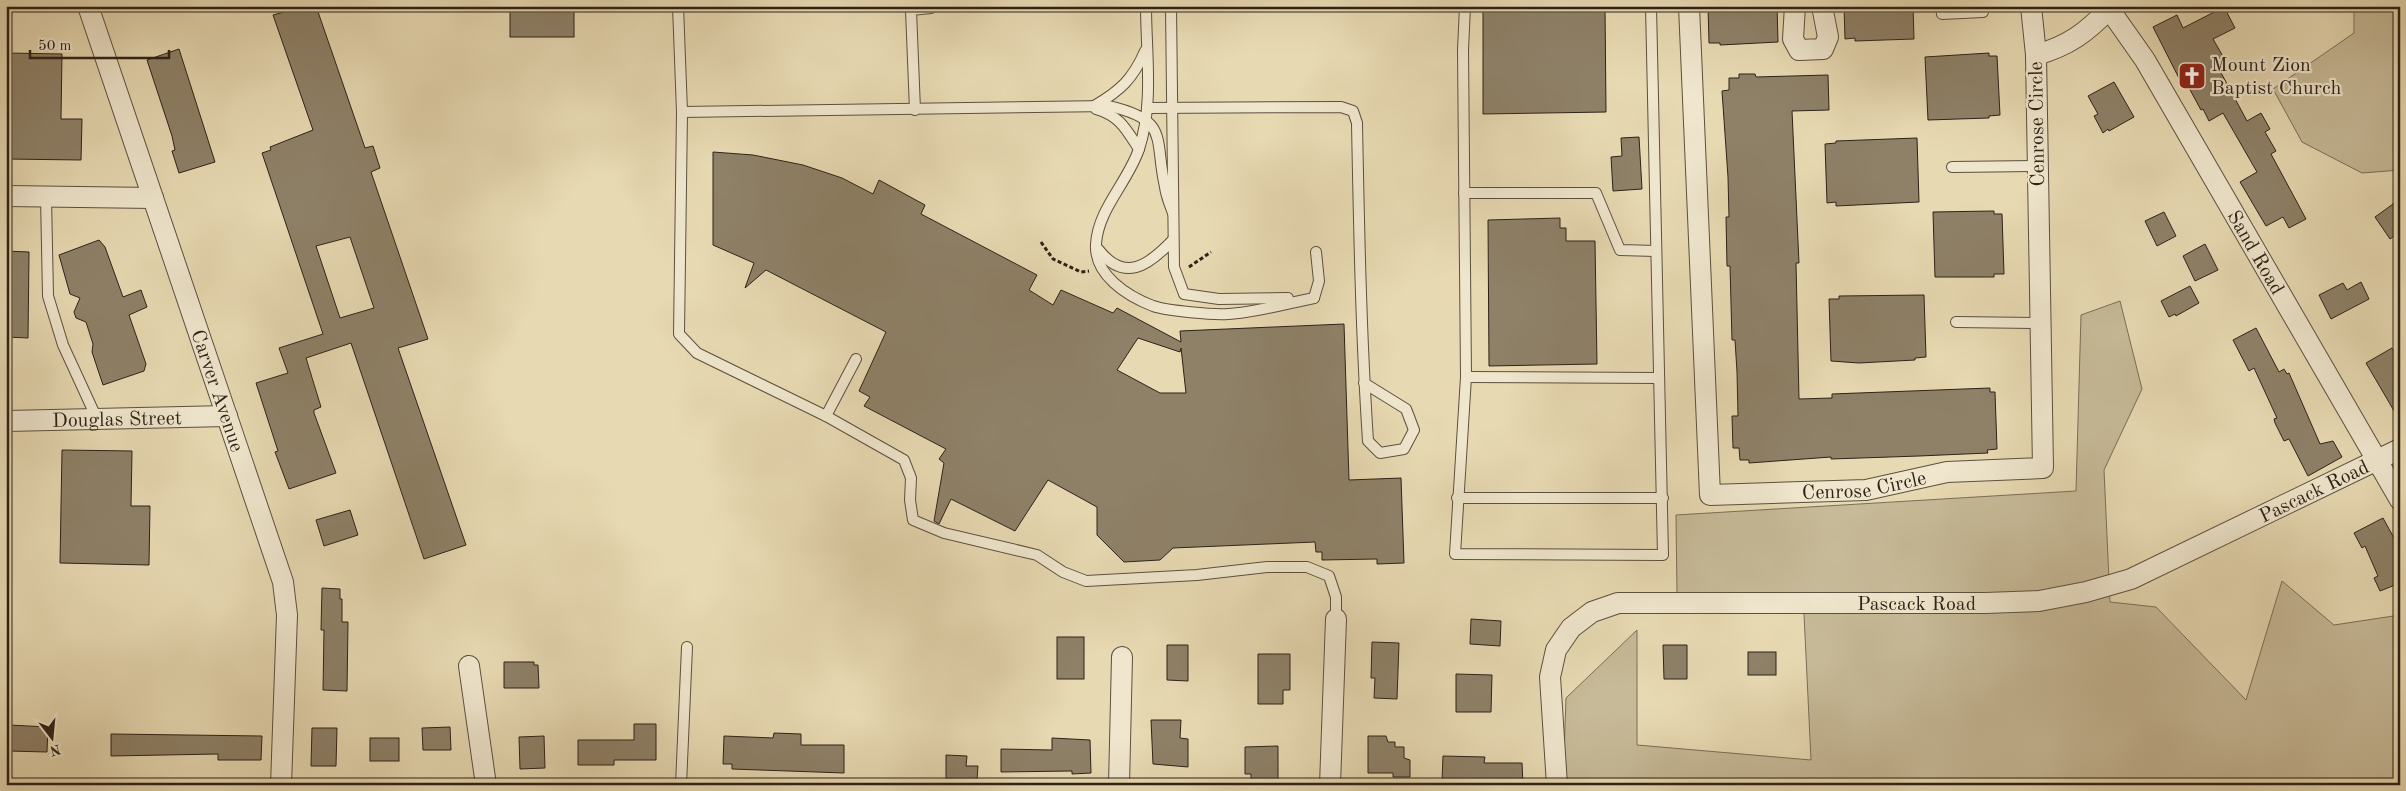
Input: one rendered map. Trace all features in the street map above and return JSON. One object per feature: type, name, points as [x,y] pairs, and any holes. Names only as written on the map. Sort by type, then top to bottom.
[{"type":"street","name":"Carver Avenue","points":[[88,6],[283,582],[287,615],[281,785]]},
{"type":"street","name":"Cenrose Circle","points":[[1690,6],[1710,495],[1866,490],[1947,472],[2043,468],[2039,323],[2036,55],[2031,6]]},
{"type":"street","points":[[1795,6],[1793,39],[1799,50],[1823,49],[1828,37],[1822,6]]},
{"type":"street","points":[[2036,55],[2059,49],[2081,35],[2108,8]]},
{"type":"street","name":"Sand Road","points":[[2108,8],[2145,60],[2400,500]]},
{"type":"street","points":[[6,196],[153,198]]},
{"type":"street","name":"Douglas Street","points":[[7,421],[227,416]]},
{"type":"street","name":"Pascack Road","points":[[1557,785],[1550,677],[1556,650],[1571,628],[1592,612],[1618,603],[1985,603],[2038,601],[2086,592],[2131,579],[2400,449]]},
{"type":"street","points":[[1330,785],[1336,619]]},
{"type":"street","points":[[1120,785],[1122,657]]},
{"type":"street","points":[[469,666],[486,785]]},
{"type":"lane","points":[[678,6],[682,112],[679,334],[697,353],[826,416],[904,460],[912,478],[910,500],[913,520],[944,533],[1036,555],[1063,572],[1086,580],[1197,575],[1267,568],[1306,567],[1329,576],[1336,597],[1336,619]]},
{"type":"lane","points":[[1171,6],[1173,108],[1172,241],[1174,267],[1184,294],[1218,299],[1314,298]]},
{"type":"lane","points":[[1466,6],[1463,50],[1466,377],[1455,554],[1663,556],[1652,6]]},
{"type":"lane","points":[[1941,6],[1942,14],[1983,12]]},
{"type":"lane","points":[[1145,7],[1148,108],[1139,149],[1098,226],[1096,246],[1100,269],[1116,285],[1154,306],[1176,310],[1229,314],[1314,298]]},
{"type":"lane","points":[[915,110],[912,10],[931,8]]},
{"type":"lane","points":[[1090,108],[1122,89],[1134,74],[1146,49]]},
{"type":"lane","points":[[682,112],[1090,108],[1109,106],[1134,112],[1145,119],[1158,135],[1164,187],[1173,213]]},
{"type":"lane","points":[[1148,108],[1341,107],[1353,111],[1357,123],[1364,383],[1368,441],[1380,453],[1404,449],[1414,430],[1406,409],[1375,392],[1364,383]]},
{"type":"lane","points":[[1090,108],[1106,112],[1121,122],[1139,149]]},
{"type":"lane","points":[[1952,167],[2037,166]]},
{"type":"lane","points":[[1464,193],[1596,193],[1620,250],[1656,251]]},
{"type":"lane","points":[[46,197],[48,296],[63,345],[97,419]]},
{"type":"lane","points":[[1096,246],[1108,262],[1124,267],[1141,267],[1156,258],[1172,241]]},
{"type":"lane","points":[[1314,298],[1319,281],[1316,252]]},
{"type":"lane","points":[[1956,322],[2039,323]]},
{"type":"lane","points":[[826,416],[856,359]]},
{"type":"lane","points":[[1466,377],[1658,378]]},
{"type":"lane","points":[[1457,498],[1662,498]]},
{"type":"lane","points":[[682,785],[687,647]]},
{"type":"path","points":[[1041,242],[1053,259],[1081,272],[1100,269]]},
{"type":"shaded area","points":[[2354,6],[2400,6],[2400,170],[2362,173],[2302,142],[2273,89],[2354,33]]},
{"type":"shaded area","points":[[2120,301],[2142,389],[2104,470],[2110,602],[2156,607],[2246,700],[2282,581],[2334,625],[2400,615],[2400,785],[1563,785],[1566,698],[1637,630],[1637,745],[1811,760],[1803,593],[1677,593],[1676,515],[2076,491],[2081,315]]},
{"type":"building","points":[[306,6],[316,6],[365,148],[373,146],[380,168],[371,172],[428,339],[398,348],[466,545],[424,559],[351,343],[306,358],[321,407],[314,410],[314,413],[336,473],[289,489],[275,452],[278,451],[256,383],[288,373],[279,348],[323,334],[262,153],[271,150],[270,147],[313,130],[273,15]],"holes":[[[350,237],[374,308],[340,318],[316,246]]]},
{"type":"building","points":[[510,6],[574,6],[574,37],[510,37]]},
{"type":"building","points":[[1483,6],[1605,6],[1606,112],[1483,114]]},
{"type":"building","points":[[1708,6],[1777,6],[1778,42],[1720,45],[1720,43],[1709,43]]},
{"type":"building","points":[[1844,6],[1913,6],[1914,39],[1855,41],[1855,38],[1845,39]]},
{"type":"building","points":[[2224,7],[2235,28],[2213,39],[2228,65],[2219,69],[2247,121],[2261,113],[2270,129],[2265,132],[2276,151],[2271,154],[2306,219],[2289,228],[2283,217],[2266,226],[2240,182],[2257,172],[2223,113],[2209,121],[2188,86],[2184,88],[2153,27],[2177,15],[2183,28]]},
{"type":"building","points":[[179,49],[215,162],[179,173],[172,151],[175,150],[172,136],[147,60]]},
{"type":"building","points":[[6,53],[62,54],[61,119],[82,119],[81,160],[6,159]]},
{"type":"building","points":[[1989,53],[1989,56],[1997,56],[2000,115],[1989,116],[1989,118],[1928,120],[1925,57]]},
{"type":"building","points":[[1739,74],[1755,74],[1756,77],[1828,75],[1829,110],[1792,111],[1799,263],[1796,263],[1799,399],[1832,398],[1832,394],[1990,388],[1990,392],[1995,392],[1997,449],[1987,450],[1988,453],[1919,456],[1831,459],[1831,457],[1749,463],[1749,460],[1740,460],[1739,448],[1733,448],[1732,416],[1738,416],[1737,372],[1735,340],[1732,340],[1730,266],[1727,266],[1726,217],[1729,217],[1728,177],[1722,91],[1729,90],[1729,78],[1739,78]]},
{"type":"building","points":[[2114,82],[2134,117],[2103,133],[2094,116],[2098,114],[2088,96]]},
{"type":"building","points":[[1639,137],[1642,189],[1613,191],[1611,157],[1622,156],[1621,138]]},
{"type":"building","points":[[1917,138],[1919,202],[1836,206],[1836,202],[1827,203],[1825,144],[1836,143],[1836,141]]},
{"type":"building","points":[[713,152],[753,155],[803,165],[842,178],[873,194],[879,180],[925,205],[921,214],[1037,275],[1029,290],[1053,305],[1061,290],[1113,313],[1117,308],[1181,342],[1180,331],[1344,324],[1349,480],[1401,478],[1404,563],[1377,564],[1377,559],[1322,560],[1322,552],[1316,552],[1315,542],[1173,548],[1160,560],[1124,562],[1097,535],[1097,507],[1048,480],[1015,531],[951,499],[939,524],[934,521],[944,463],[939,459],[946,449],[864,406],[870,397],[859,391],[886,332],[766,270],[745,288],[754,263],[713,245]],"holes":[[[1138,338],[1180,352],[1181,348],[1186,393],[1160,393],[1117,370]]]},
{"type":"building","points":[[2400,199],[2400,232],[2390,239],[2375,217]]},
{"type":"building","points":[[1994,211],[1994,214],[2002,214],[2004,274],[1994,274],[1994,277],[1935,277],[1933,212]]},
{"type":"building","points":[[2164,212],[2176,236],[2157,246],[2145,221]]},
{"type":"building","points":[[1560,218],[1560,228],[1566,228],[1566,241],[1595,241],[1597,364],[1489,366],[1488,220]]},
{"type":"building","points":[[99,240],[105,247],[123,297],[141,290],[147,307],[129,315],[146,364],[144,371],[103,385],[92,352],[93,344],[86,322],[76,318],[74,312],[80,298],[70,294],[59,255]]},
{"type":"building","points":[[2205,244],[2218,270],[2195,281],[2183,256]]},
{"type":"building","points":[[6,251],[29,252],[28,338],[6,337]]},
{"type":"building","points":[[2361,282],[2369,299],[2331,319],[2319,295],[2343,283],[2347,290]]},
{"type":"building","points":[[2190,286],[2199,303],[2176,316],[2175,314],[2169,317],[2161,301]]},
{"type":"building","points":[[1924,295],[1926,357],[1915,358],[1915,360],[1859,363],[1831,361],[1829,299],[1839,299],[1839,296]]},
{"type":"building","points":[[2256,328],[2279,372],[2284,369],[2287,374],[2289,373],[2320,444],[2333,441],[2342,457],[2308,476],[2289,439],[2284,441],[2275,423],[2274,419],[2277,418],[2254,368],[2249,371],[2233,340]]},
{"type":"building","points":[[2392,348],[2400,361],[2400,421],[2366,363]]},
{"type":"building","points":[[62,450],[132,451],[131,506],[150,506],[149,565],[60,563]]},
{"type":"building","points":[[350,510],[358,535],[324,546],[316,520]]},
{"type":"building","points":[[2383,518],[2400,549],[2400,583],[2380,591],[2374,578],[2378,576],[2365,546],[2362,548],[2354,533]]},
{"type":"building","points":[[322,588],[340,589],[342,622],[348,622],[347,691],[323,690],[324,630],[321,630]]},
{"type":"building","points":[[1471,619],[1501,621],[1500,646],[1470,644]]},
{"type":"building","points":[[1057,637],[1084,637],[1084,679],[1057,679]]},
{"type":"building","points":[[1372,642],[1399,643],[1397,699],[1374,698],[1375,678],[1371,678]]},
{"type":"building","points":[[1167,645],[1188,645],[1188,681],[1167,680]]},
{"type":"building","points":[[1663,645],[1687,645],[1687,679],[1664,679]]},
{"type":"building","points":[[1748,652],[1776,652],[1776,675],[1748,675]]},
{"type":"building","points":[[1258,654],[1290,654],[1290,690],[1283,690],[1283,704],[1258,704]]},
{"type":"building","points":[[504,662],[534,662],[534,665],[538,665],[539,688],[504,688]]},
{"type":"building","points":[[1456,674],[1492,675],[1491,712],[1456,712]]},
{"type":"building","points":[[1151,720],[1181,720],[1180,738],[1188,739],[1188,767],[1153,764]]},
{"type":"building","points":[[634,724],[656,724],[656,760],[614,760],[614,765],[578,765],[578,740],[634,740]]},
{"type":"building","points":[[9,725],[48,727],[47,752],[8,751]]},
{"type":"building","points":[[450,727],[451,750],[423,750],[422,728]]},
{"type":"building","points":[[312,728],[337,728],[336,766],[311,766]]},
{"type":"building","points":[[774,733],[801,734],[801,745],[844,745],[844,773],[732,769],[732,764],[723,764],[724,736],[773,738]]},
{"type":"building","points":[[111,734],[262,736],[261,760],[218,760],[218,754],[111,756]]},
{"type":"building","points":[[544,736],[545,768],[520,769],[519,737]]},
{"type":"building","points":[[1368,736],[1386,736],[1388,742],[1395,742],[1395,747],[1404,747],[1404,758],[1410,760],[1410,777],[1393,777],[1393,773],[1368,773]]},
{"type":"building","points":[[370,738],[399,738],[399,761],[370,761]]},
{"type":"building","points":[[1052,738],[1090,740],[1091,773],[1072,774],[1072,771],[1001,772],[1001,749],[1052,750]]},
{"type":"building","points":[[1278,746],[1278,780],[1251,781],[1251,774],[1245,774],[1245,747]]},
{"type":"building","points":[[946,755],[967,756],[966,766],[978,766],[977,780],[946,779]]},
{"type":"building","points":[[1443,756],[1485,757],[1484,763],[1522,763],[1523,785],[1442,781]]},
{"type":"place","name":"Mount Zion Baptist Church","points":[[2192,76]]}]
